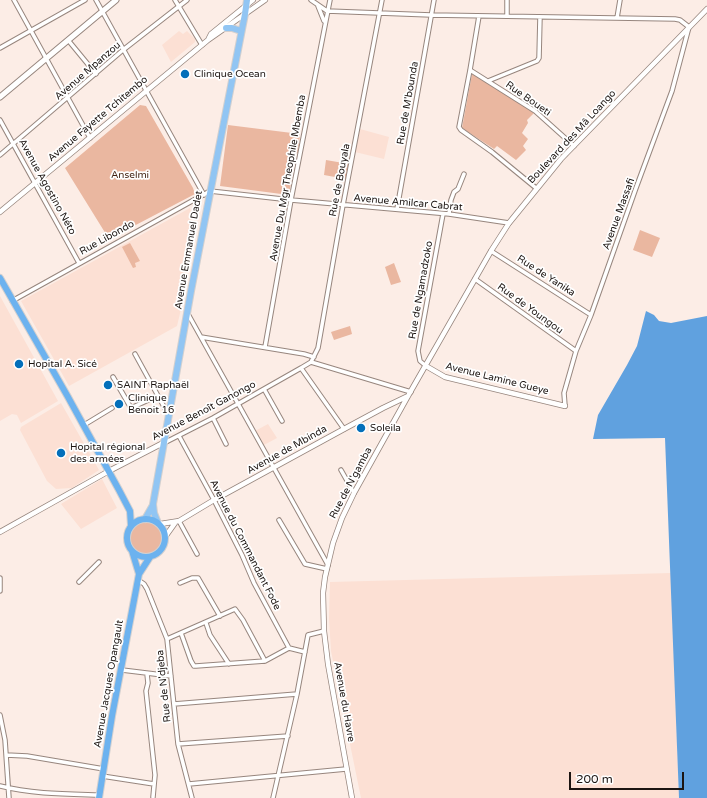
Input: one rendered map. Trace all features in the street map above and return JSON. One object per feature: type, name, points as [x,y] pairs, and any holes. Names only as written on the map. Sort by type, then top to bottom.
[{"type":"highway","points":[[0,278],[84,425],[130,511],[131,526],[128,532],[128,544],[132,550],[143,557],[156,554],[165,544],[166,537],[163,528],[154,520],[144,519],[130,511]]},
{"type":"highway","points":[[131,526],[144,519]]},
{"type":"highway","points":[[132,550],[138,577]]},
{"type":"highway","points":[[138,577],[150,556]]},
{"type":"highway","name":"Avenue Jacques Opangault","points":[[99,797],[112,716],[122,670],[138,577]]},
{"type":"main road","points":[[0,97],[116,0]]},
{"type":"main road","name":"Avenue Emmanuel Dadet","points":[[159,523],[154,513],[153,504],[163,443],[245,14],[246,2]]},
{"type":"main road","points":[[226,28],[241,31]]},
{"type":"main road","name":"Avenue Emmanuel Dadet","points":[[144,519],[153,504]]},
{"type":"street","points":[[14,0],[90,138]]},
{"type":"street","points":[[0,48],[85,0]]},
{"type":"street","points":[[96,0],[204,195]]},
{"type":"street","points":[[175,0],[202,45]]},
{"type":"street","name":"Avenue Mpanzou","points":[[0,155],[123,50],[187,0]]},
{"type":"street","name":"Avenue Fayette Tchitembo","points":[[208,40],[211,34],[246,2],[253,0]]},
{"type":"street","name":"Avenue Fayette Tchitembo","points":[[0,212],[208,40],[265,0]]},
{"type":"street","points":[[311,0],[327,11],[431,15],[675,19],[680,20],[689,27]]},
{"type":"street","points":[[327,11],[330,0]]},
{"type":"street","name":"Rue de Bouyala","points":[[311,362],[318,348],[343,205],[382,0]]},
{"type":"street","name":"Rue de M'bounda","points":[[397,209],[434,0]]},
{"type":"street","points":[[507,0],[507,16]]},
{"type":"street","points":[[617,18],[620,0]]},
{"type":"street","points":[[318,5],[323,14],[325,23]]},
{"type":"street","name":"Boulevard des Mâ Loango","points":[[410,394],[491,250],[509,223],[536,188],[574,146],[707,9]]},
{"type":"street","name":"Avenue Du Mgr Theophile Mbemba","points":[[265,347],[327,11]]},
{"type":"street","points":[[479,16],[459,127],[536,188]]},
{"type":"street","points":[[488,81],[537,61],[539,58],[540,17]]},
{"type":"street","name":"Avenue Massafi","points":[[565,406],[564,393],[576,351],[591,315],[672,92],[689,27]]},
{"type":"street","points":[[68,40],[96,74]]},
{"type":"street","name":"Rue Boueti","points":[[470,70],[541,115],[574,146]]},
{"type":"street","name":"Avenue Agostino Néto","points":[[0,120],[79,263]]},
{"type":"street","points":[[449,214],[451,200],[454,192],[458,189],[464,174]]},
{"type":"street","name":"Avenue Amilcar Cabrat","points":[[210,191],[449,214],[509,223]]},
{"type":"street","name":"Rue Libondo","points":[[12,301],[210,191]]},
{"type":"street","name":"Rue de Ngamadzoko","points":[[426,366],[420,361],[418,351],[443,214]]},
{"type":"street","name":"Rue de Yanika","points":[[491,250],[591,315]]},
{"type":"street","name":"Rue de Youngou","points":[[475,279],[576,351]]},
{"type":"street","points":[[188,314],[327,567]]},
{"type":"street","points":[[201,337],[265,347],[314,357]]},
{"type":"street","points":[[135,354],[168,415]]},
{"type":"street","points":[[311,362],[410,394]]},
{"type":"street","name":"Avenue Benoît Ganongo","points":[[0,532],[109,471],[213,418],[311,362]]},
{"type":"street","name":"Avenue Lamine Gueye","points":[[426,366],[445,377],[565,406]]},
{"type":"street","points":[[302,368],[344,429]]},
{"type":"street","points":[[113,377],[131,408],[157,396]]},
{"type":"street","points":[[264,389],[282,421]]},
{"type":"street","name":"Avenue de Mbinda","points":[[166,537],[177,522],[214,500],[410,394]]},
{"type":"street","name":"Rue de N'gamba","points":[[324,608],[327,567],[337,531],[354,492],[410,394]]},
{"type":"street","points":[[84,425],[112,408]]},
{"type":"street","points":[[213,418],[226,444]]},
{"type":"street","name":"Avenue du Commandant Fode","points":[[179,436],[214,500],[242,555],[254,583],[289,648]]},
{"type":"street","points":[[341,470],[354,492]]},
{"type":"street","points":[[280,520],[305,564],[327,567]]},
{"type":"street","points":[[177,522],[197,554]]},
{"type":"street","name":"Avenue de Mbinda","points":[[159,523],[177,522]]},
{"type":"street","points":[[79,582],[99,562]]},
{"type":"street","name":"Rue de N'djeba","points":[[138,577],[147,589],[167,639],[178,744],[192,798]]},
{"type":"street","points":[[0,578],[0,591]]},
{"type":"street","points":[[180,583],[198,578],[220,616]]},
{"type":"street","name":"Avenue du Havre","points":[[324,608],[324,631],[352,798]]},
{"type":"street","points":[[167,639],[233,610],[237,610],[265,661]]},
{"type":"street","points":[[206,623],[210,634],[229,664]]},
{"type":"street","points":[[273,798],[288,736],[308,635],[324,631]]},
{"type":"street","points":[[181,633],[194,666],[265,661],[289,648],[305,652]]},
{"type":"street","points":[[122,670],[171,676]]},
{"type":"street","points":[[147,674],[146,691],[154,766],[153,797]]},
{"type":"street","points":[[174,704],[297,694]]},
{"type":"street","points":[[0,715],[5,740],[9,798]]},
{"type":"street","points":[[178,744],[288,736]]},
{"type":"street","points":[[6,755],[27,756],[154,784]]},
{"type":"street","points":[[189,784],[346,769]]},
{"type":"street","points":[[0,786],[99,797]]},
{"type":"shaded area","points":[[179,31],[183,34],[187,31],[195,39],[195,42],[171,62],[162,45]]},
{"type":"shaded area","points":[[360,129],[389,137],[384,159],[355,152]]},
{"type":"shaded area","points":[[190,208],[195,233],[177,326],[69,386],[21,301]]},
{"type":"shaded area","name":"Hopital A. Sicé","points":[[0,296],[58,401],[21,423],[17,415],[12,414],[0,421]]},
{"type":"shaded area","name":"Hopital régional des armées","points":[[61,403],[99,470],[72,488],[56,489],[47,481],[20,430],[21,427]]},
{"type":"shaded area","points":[[268,424],[277,438],[264,445],[255,431]]},
{"type":"shaded area","points":[[102,479],[117,508],[81,529],[61,504]]},
{"type":"shaded area","points":[[671,573],[679,798],[361,798],[331,651],[329,618],[330,582]]},
{"type":"green space","points":[[472,74],[490,83],[534,113],[527,120],[528,123],[522,133],[528,139],[523,146],[526,150],[516,160],[497,146],[494,149],[462,128]]},
{"type":"green space","name":"Anselmi","points":[[140,105],[146,106],[195,194],[109,239],[65,168]]},
{"type":"green space","points":[[228,125],[300,134],[298,153],[289,153],[288,160],[294,161],[289,195],[220,186]]},
{"type":"green space","points":[[326,160],[349,164],[346,179],[324,175]]},
{"type":"green space","points":[[640,230],[660,238],[652,257],[633,250]]},
{"type":"green space","points":[[130,243],[140,261],[135,263],[136,267],[133,268],[122,247]]},
{"type":"green space","points":[[394,263],[401,282],[391,285],[385,267]]},
{"type":"green space","points":[[350,326],[352,334],[334,340],[331,332]]},
{"type":"green space","points":[[149,521],[158,526],[162,531],[162,545],[158,550],[153,554],[143,555],[139,554],[130,545],[129,535],[130,531],[139,522]]},
{"type":"water","points":[[646,311],[654,315],[659,321],[671,323],[707,316],[707,798],[679,798],[665,438],[593,439],[598,415],[637,346]]},
{"type":"place","name":"Clinique Ocean","points":[[185,74]]},
{"type":"place","name":"Hopital A. Sicé","points":[[19,364]]},
{"type":"place","name":"SAINT Raphaël","points":[[108,385]]},
{"type":"place","name":"Clinique Benoit 16","points":[[119,404]]},
{"type":"place","name":"Soleila","points":[[361,428]]},
{"type":"place","name":"Hopital régional des armées","points":[[61,453]]}]
